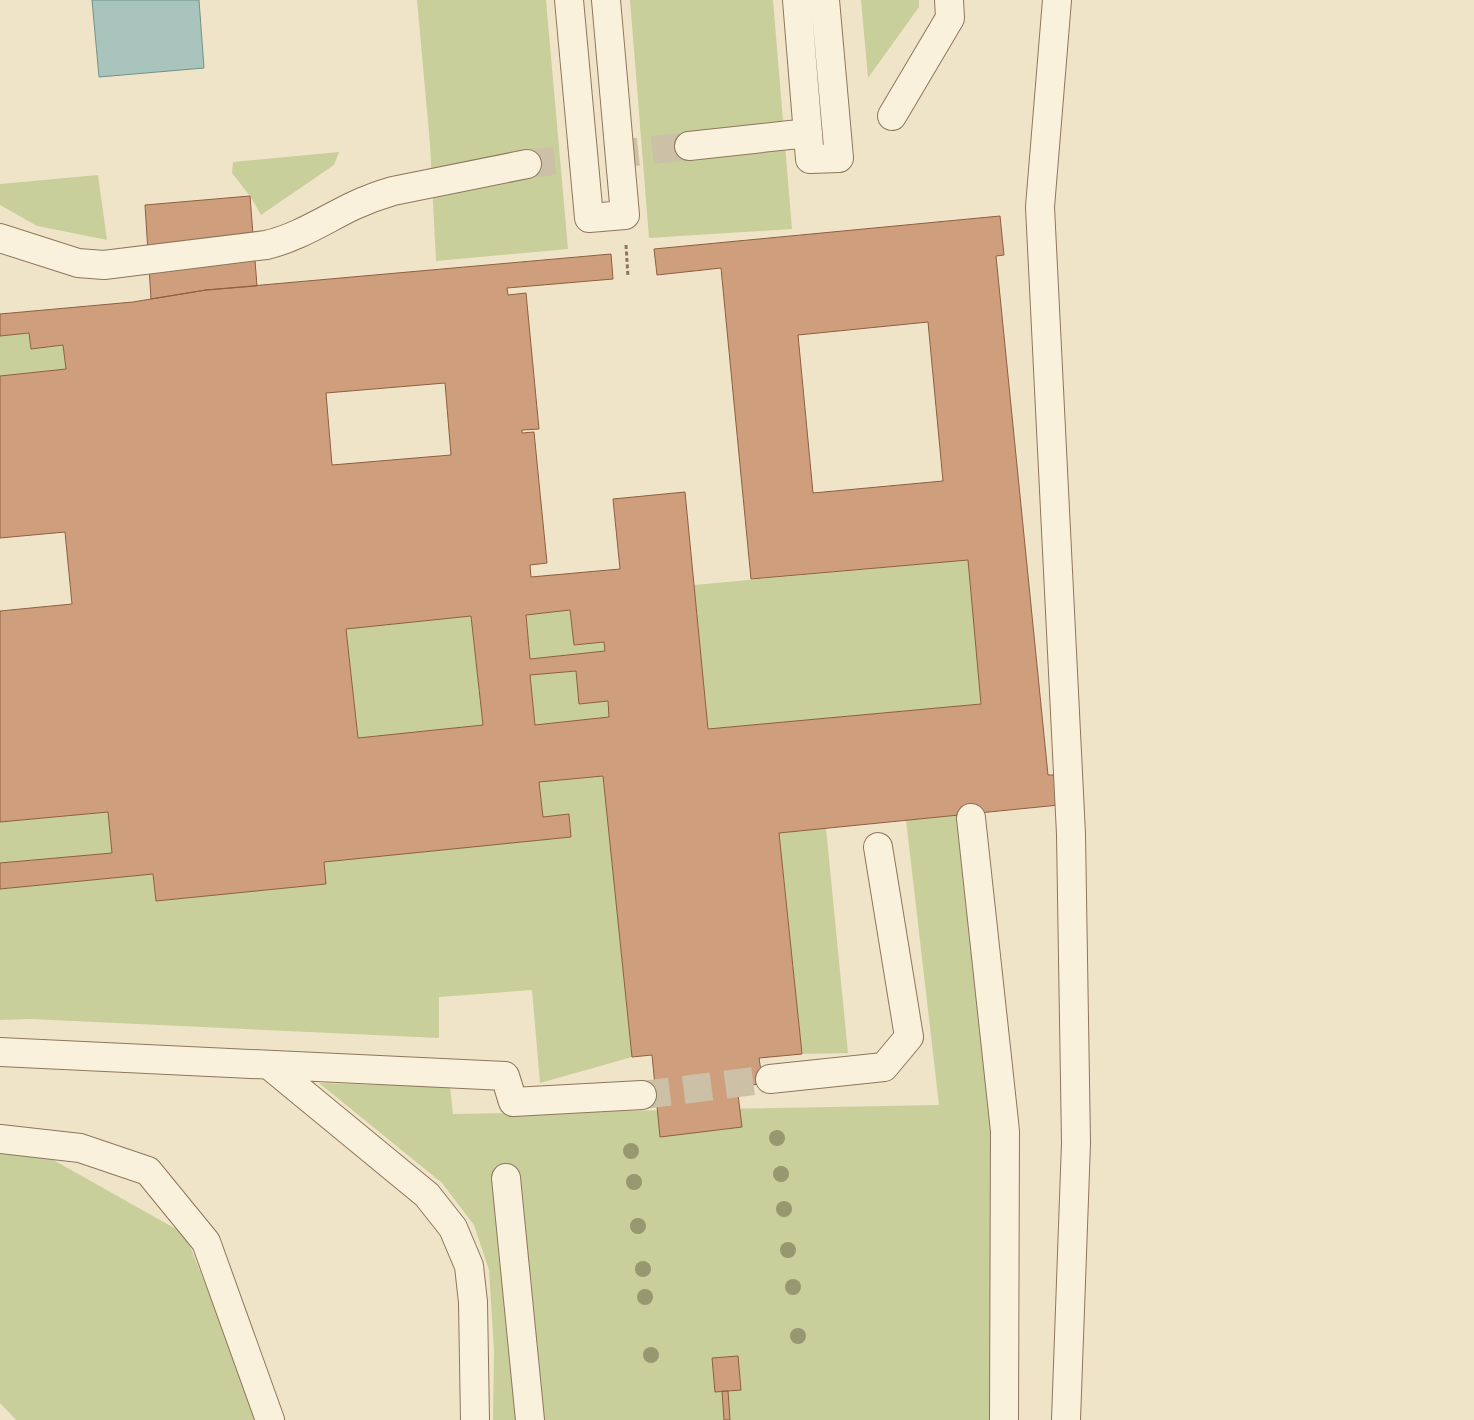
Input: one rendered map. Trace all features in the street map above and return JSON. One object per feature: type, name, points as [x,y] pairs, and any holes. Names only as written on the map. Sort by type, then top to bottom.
[{"type":"street","points":[[569,0],[588,218],[625,214],[606,0]]},
{"type":"street","points":[[797,0],[810,159],[839,158],[826,0]]},
{"type":"street","points":[[892,116],[950,18],[949,0]]},
{"type":"street","points":[[1057,0],[1040,207],[1071,844],[1076,1142],[1066,1420]]},
{"type":"street","points":[[689,146],[808,133]]},
{"type":"street","points":[[0,238],[78,262],[104,265],[266,245],[283,241],[373,197],[393,191],[527,164]]},
{"type":"street","points":[[971,818],[1005,1131],[1004,1420]]},
{"type":"street","points":[[770,1079],[884,1066],[909,1037],[878,847]]},
{"type":"street","points":[[0,1052],[505,1076],[513,1102],[642,1095]]},
{"type":"street","points":[[269,1065],[427,1195],[454,1228],[469,1266],[473,1302],[475,1420]]},
{"type":"street","points":[[0,1138],[80,1148],[148,1171],[206,1242],[270,1420]]},
{"type":"street","points":[[506,1178],[530,1420]]},
{"type":"green space","points":[[417,0],[546,0],[568,249],[436,261],[430,144]]},
{"type":"green space","points":[[630,0],[773,0],[792,229],[649,238]]},
{"type":"green space","points":[[861,0],[919,0],[919,7],[868,78]]},
{"type":"green space","points":[[339,152],[334,165],[261,215],[250,196],[232,173],[233,162]]},
{"type":"green space","points":[[98,175],[107,240],[37,226],[0,205],[0,184]]},
{"type":"green space","points":[[29,333],[31,349],[63,345],[66,369],[0,376],[0,336]]},
{"type":"green space","points":[[968,560],[981,704],[708,729],[694,585]]},
{"type":"green space","points":[[570,610],[574,645],[604,642],[605,651],[530,659],[526,615]]},
{"type":"green space","points":[[471,616],[483,725],[358,738],[346,629]]},
{"type":"green space","points":[[576,671],[579,704],[608,701],[609,717],[535,725],[530,675]]},
{"type":"green space","points":[[603,776],[632,1057],[540,1083],[532,990],[439,997],[439,1038],[30,1019],[0,1020],[0,889],[153,874],[156,901],[325,884],[324,862],[571,837],[569,814],[543,817],[539,782]]},
{"type":"green space","points":[[108,812],[112,853],[0,863],[0,822]]},
{"type":"green space","points":[[958,815],[990,1123],[992,1358],[990,1420],[493,1420],[494,1352],[489,1270],[474,1225],[442,1183],[319,1083],[450,1087],[453,1114],[939,1105],[906,820]]},
{"type":"green space","points":[[826,828],[848,1053],[802,1054],[779,833]]},
{"type":"green space","points":[[0,1152],[48,1157],[185,1234],[260,1420],[16,1420],[0,1403]]},
{"type":"water","points":[[92,0],[199,0],[204,68],[99,77]]},
{"type":"building","points":[[250,196],[257,286],[206,290],[151,299],[145,205]]},
{"type":"building","points":[[1000,216],[1004,255],[996,256],[1048,775],[1056,775],[1059,805],[779,833],[802,1054],[759,1058],[763,1084],[737,1086],[742,1127],[660,1137],[652,1055],[632,1057],[603,776],[539,782],[543,817],[569,814],[571,837],[324,862],[326,884],[156,901],[153,874],[0,889],[0,863],[112,853],[108,812],[0,822],[0,611],[72,604],[65,532],[0,538],[0,376],[66,369],[63,345],[31,349],[29,333],[0,336],[0,314],[133,302],[206,290],[611,254],[613,279],[507,288],[508,295],[526,293],[539,429],[522,430],[522,433],[534,432],[547,563],[530,565],[531,577],[620,569],[613,499],[685,492],[708,729],[981,704],[968,560],[751,579],[721,268],[657,275],[654,249]],"holes":[[[928,322],[943,481],[813,493],[798,335]],[[445,383],[451,455],[332,465],[326,393]],[[570,610],[574,645],[604,642],[605,651],[530,659],[526,615]],[[471,616],[483,725],[358,738],[346,629]],[[576,671],[579,704],[608,701],[609,717],[535,725],[530,675]]]},
{"type":"building","points":[[738,1356],[741,1390],[715,1392],[712,1358]]},
{"type":"building","points":[[722,1391],[728,1391],[730,1420],[724,1420]]},
{"type":"tunnel","points":[[527,164],[689,146]]},
{"type":"tunnel","points":[[642,1095],[770,1079]]}]
